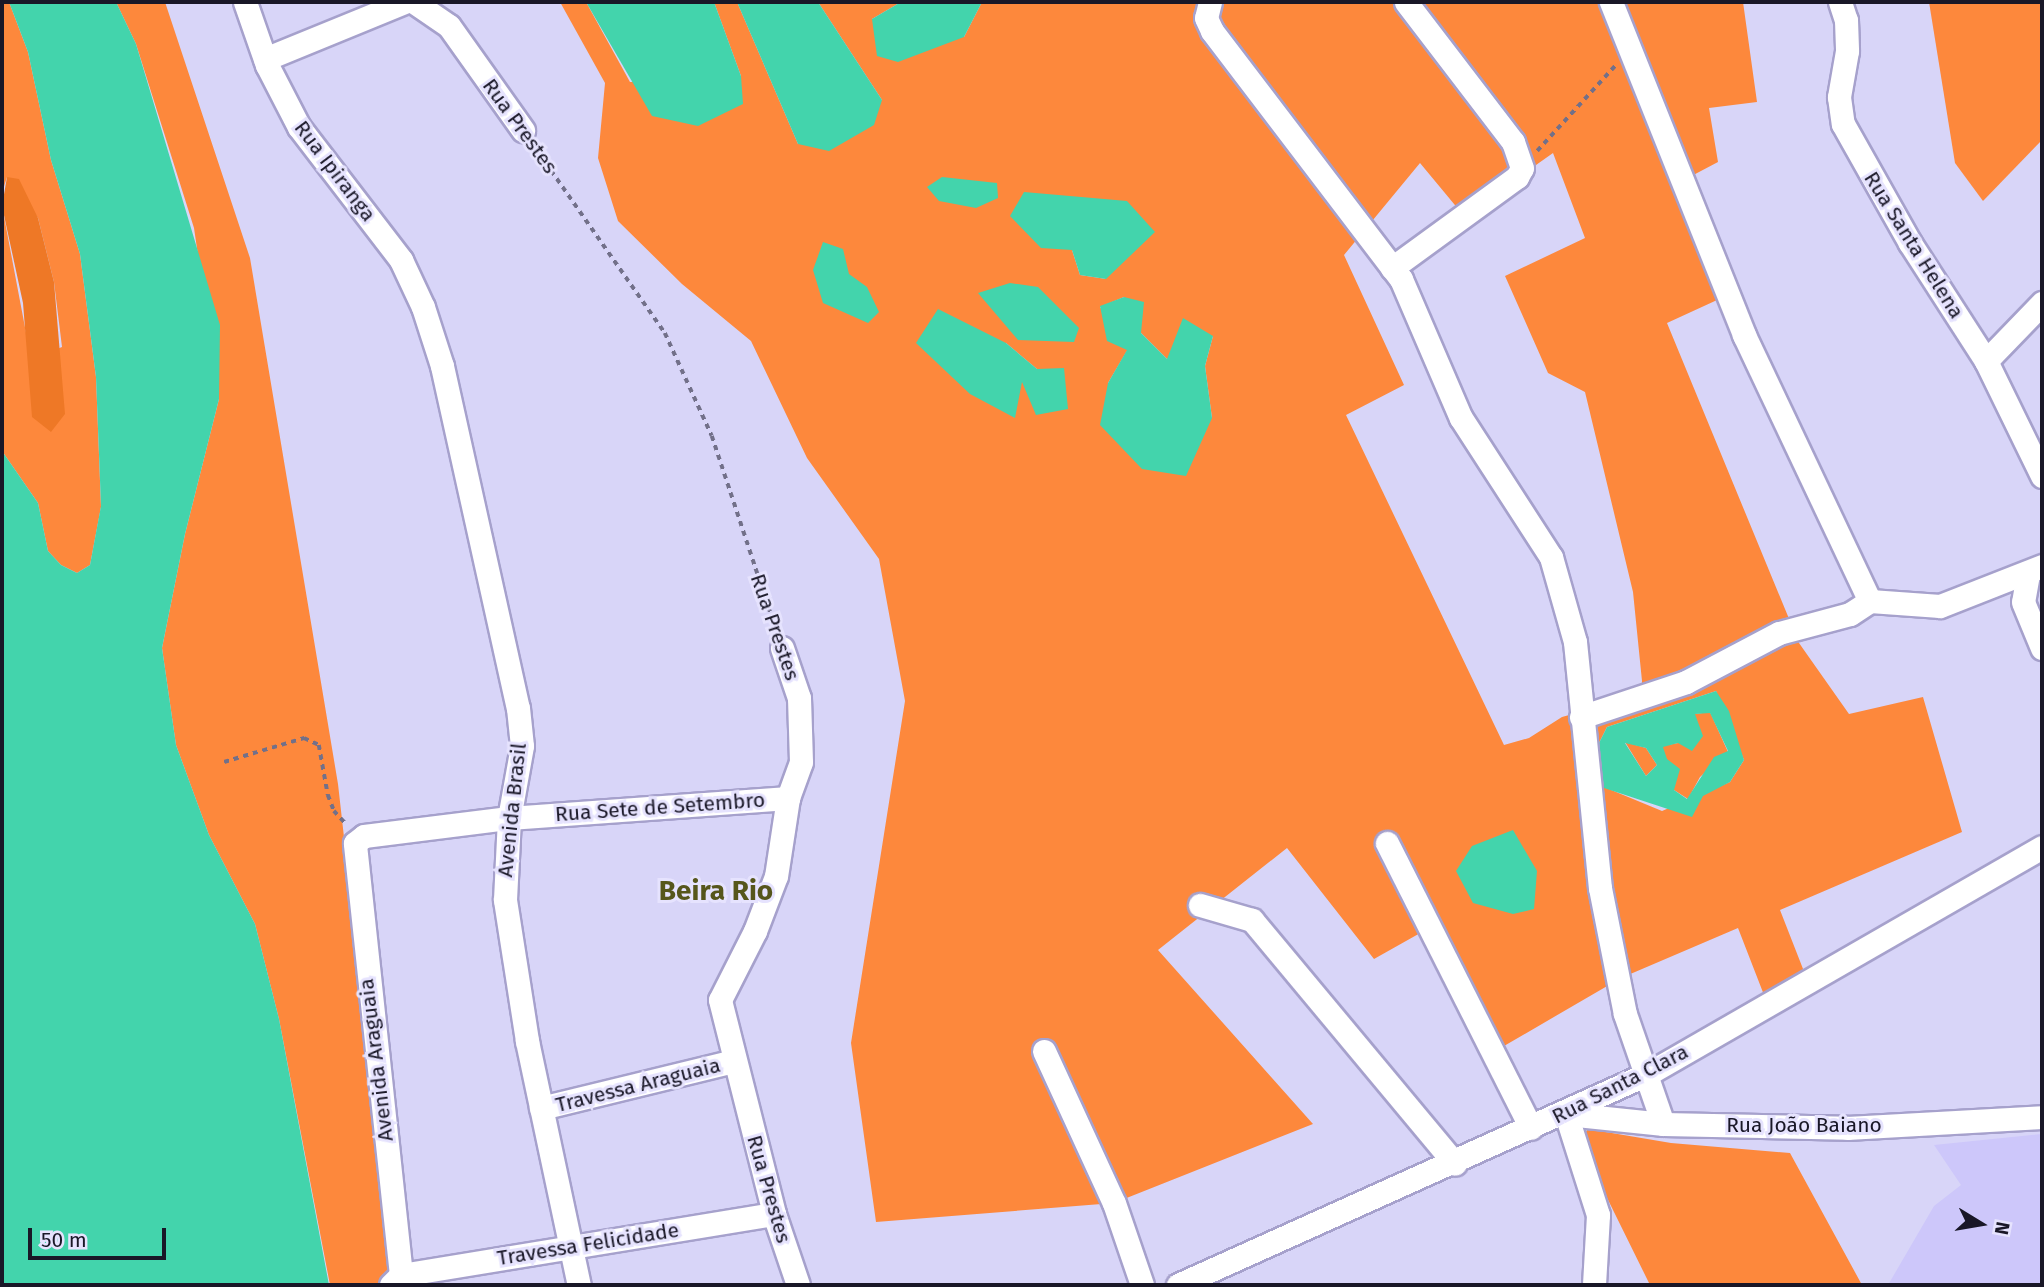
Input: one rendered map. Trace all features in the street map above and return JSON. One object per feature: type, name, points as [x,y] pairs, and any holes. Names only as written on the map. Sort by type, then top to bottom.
[{"type":"street","name":"Rua Ipiranga","points":[[244,2],[265,59],[299,127],[401,260]]},
{"type":"street","points":[[265,59],[405,2]]},
{"type":"street","name":"Rua Prestes","points":[[414,2],[449,26],[523,130]]},
{"type":"street","points":[[1210,2],[1206,18],[1212,31],[1392,268],[1429,334],[1461,418],[1551,557],[1575,642],[1600,888],[1625,1014],[1648,1073],[1663,1124]]},
{"type":"street","points":[[1392,268],[1517,177],[1522,168],[1513,142],[1406,2]]},
{"type":"street","points":[[1611,2],[1744,335],[1870,601]]},
{"type":"street","name":"Rua Santa Helena","points":[[1840,2],[1846,20],[1847,51],[1839,97],[1843,124],[1910,243],[1986,361],[2042,476]]},
{"type":"street","name":"Avenida Brasil","points":[[401,260],[423,307],[442,366],[518,708],[522,746],[509,818],[505,901],[541,1108],[579,1285]]},
{"type":"street","points":[[1986,361],[2042,303]]},
{"type":"street","points":[[1581,717],[1686,681],[1779,633],[1850,614],[1870,601],[1940,606],[2035,570]]},
{"type":"street","points":[[2035,570],[2023,602],[2042,648]]},
{"type":"street","name":"Rua Prestes","points":[[782,648],[799,698],[801,762],[788,799],[776,876],[755,931],[720,1000],[774,1214],[798,1285]]},
{"type":"street","name":"Rua Sete de Setembro","points":[[365,836],[509,818],[788,799]]},
{"type":"street","name":"Avenida Araguaia","points":[[365,836],[355,843],[354,870],[396,1280]]},
{"type":"street","points":[[1387,843],[1531,1128]]},
{"type":"street","name":"Rua Santa Clara","points":[[1178,1285],[1566,1114],[1648,1073],[2042,847]]},
{"type":"street","points":[[1200,905],[1252,920],[1455,1164]]},
{"type":"street","points":[[1044,1051],[1114,1203],[1142,1285]]},
{"type":"street","name":"Travessa Araguaia","points":[[541,1108],[734,1061]]},
{"type":"street","points":[[1566,1114],[1598,1215],[1594,1285]]},
{"type":"street","name":"Rua João Baiano","points":[[1566,1114],[1663,1124],[1847,1128],[2042,1117]]},
{"type":"street","name":"Travessa Felicidade","points":[[396,1280],[570,1246],[774,1214]]},
{"type":"path","points":[[1522,168],[1630,50]]},
{"type":"path","name":"Rua Prestes","points":[[523,130],[665,333],[712,436],[782,648]]},
{"type":"path","points":[[225,762],[304,738],[320,745],[334,811],[365,836]]},
{"type":"shaded area","points":[[2,2],[9,2],[28,52],[51,160],[80,254],[96,377],[101,507],[90,565],[77,573],[61,565],[48,551],[38,503],[2,451],[2,206],[31,359],[62,347],[54,282],[38,218],[7,177],[2,193]]},
{"type":"shaded area","points":[[9,2],[116,2],[136,44],[220,325],[219,399],[185,534],[162,648],[176,745],[209,835],[255,924],[279,1019],[329,1285],[2,1285],[2,451],[38,503],[48,551],[61,565],[77,573],[90,565],[101,506],[96,377],[80,254],[51,160],[28,52]]},
{"type":"shaded area","points":[[116,2],[165,2],[250,258],[338,784],[392,1262],[387,1285],[330,1285],[279,1019],[255,924],[209,835],[176,745],[162,648],[185,534],[219,399],[194,228],[136,44]]},
{"type":"shaded area","points":[[560,2],[586,2],[630,82],[741,76],[714,2],[737,2],[798,144],[882,100],[818,2],[901,2],[872,19],[964,37],[982,2],[1743,2],[1757,102],[1709,108],[1718,162],[1682,181],[1728,295],[1667,323],[1799,643],[1849,714],[1923,697],[1962,832],[1780,910],[1805,974],[1764,995],[1738,928],[1621,978],[1504,1046],[1438,923],[1374,959],[1287,848],[1158,950],[1313,1124],[1114,1203],[876,1222],[851,1043],[905,701],[879,559],[807,458],[751,341],[682,284],[618,221],[598,158],[605,83]],"holes":[[[1553,153],[1585,238],[1505,276],[1548,373],[1585,392],[1633,592],[1641,695],[1562,717],[1529,738],[1504,745],[1346,415],[1404,385],[1344,255],[1420,163],[1464,216]],[[1072,250],[1106,279],[1080,275]],[[1124,297],[1141,333],[1167,359],[1213,336],[1205,366],[1212,418],[1108,383],[1128,349],[1100,307]],[[1006,343],[1037,369],[1021,381],[1014,418]],[[1716,691],[1744,760],[1730,782],[1662,811],[1604,787],[1598,745],[1607,727]]]},
{"type":"shaded area","points":[[586,2],[714,2],[741,76],[743,104],[698,126],[652,116]]},
{"type":"shaded area","points":[[737,2],[818,2],[882,100],[874,125],[829,151],[798,144]]},
{"type":"shaded area","points":[[901,2],[982,2],[964,37],[898,62],[877,56],[872,19]]},
{"type":"shaded area","points":[[1929,2],[2042,2],[2042,140],[1983,201],[1955,163]]},
{"type":"shaded area","points":[[7,177],[19,179],[38,218],[54,282],[65,414],[51,432],[32,417],[23,303],[2,206]]},
{"type":"shaded area","points":[[942,177],[997,183],[998,198],[976,208],[939,201],[927,187]]},
{"type":"shaded area","points":[[1024,192],[1127,201],[1155,232],[1106,279],[1080,275],[1072,250],[1041,248],[1010,216]]},
{"type":"shaded area","points":[[823,242],[843,249],[849,274],[867,287],[879,312],[868,323],[823,303],[813,270]]},
{"type":"shaded area","points":[[1010,283],[1038,287],[1079,328],[1074,342],[1018,340],[978,293]]},
{"type":"shaded area","points":[[1124,297],[1144,302],[1141,333],[1167,359],[1183,318],[1213,336],[1205,366],[1212,418],[1186,476],[1142,469],[1100,425],[1108,383],[1127,350],[1107,341],[1100,306]]},
{"type":"shaded area","points":[[938,309],[1006,343],[1037,369],[1064,368],[1068,409],[1036,415],[1022,382],[1015,418],[970,394],[916,343]]},
{"type":"shaded area","points":[[1716,691],[1729,711],[1744,760],[1730,782],[1703,796],[1692,817],[1604,788],[1598,745],[1607,727]],"holes":[[[1710,713],[1728,751],[1714,757],[1687,799],[1674,790],[1680,769],[1667,759],[1663,747],[1678,743],[1692,751],[1703,736],[1695,714]],[[1625,743],[1646,748],[1657,765],[1646,776]]]},
{"type":"shaded area","points":[[1710,712],[1728,752],[1700,777],[1688,799],[1674,790],[1662,746],[1678,743],[1695,714]]},
{"type":"shaded area","points":[[1625,742],[1646,748],[1657,765],[1646,776]]},
{"type":"shaded area","points":[[1513,830],[1537,871],[1534,909],[1513,914],[1473,903],[1456,871],[1472,846]]},
{"type":"shaded area","points":[[1588,1129],[1671,1143],[1790,1153],[1862,1285],[1650,1285],[1579,1141]]},
{"type":"shaded area","points":[[2042,1134],[2042,1285],[1888,1285],[1934,1206],[1961,1185],[1934,1145]]},
{"type":"district","name":"Beira Rio","points":[[716,891]]}]
